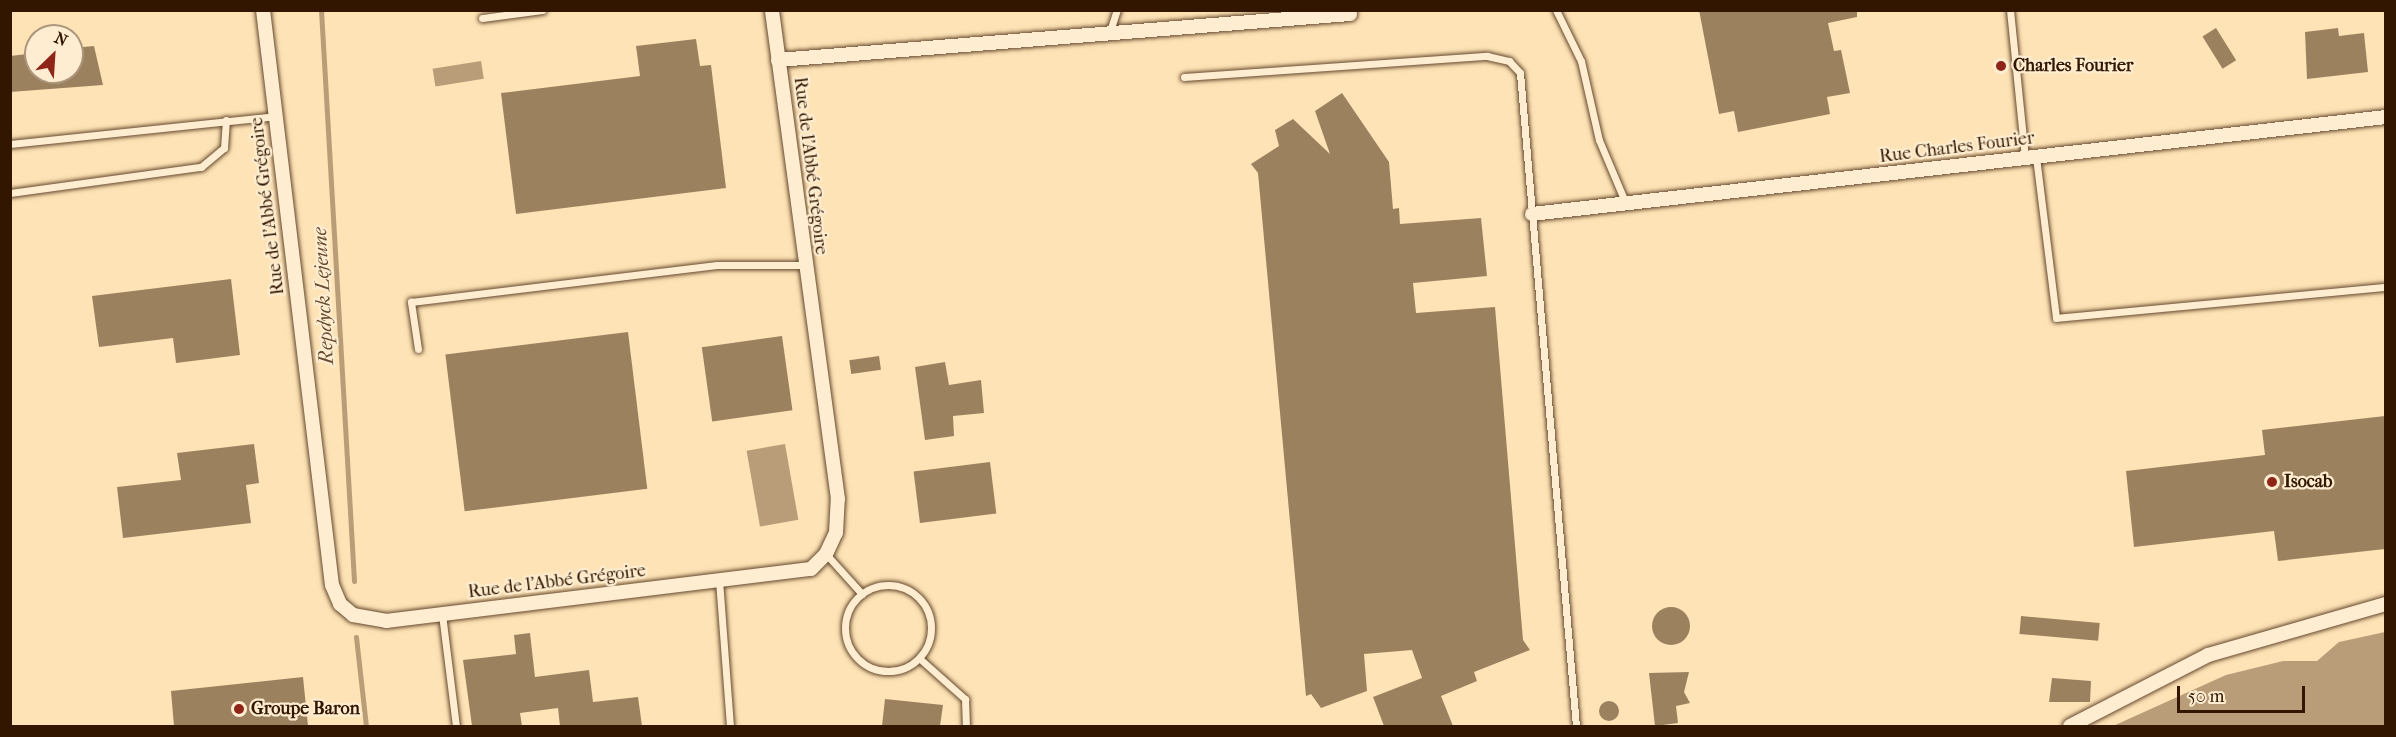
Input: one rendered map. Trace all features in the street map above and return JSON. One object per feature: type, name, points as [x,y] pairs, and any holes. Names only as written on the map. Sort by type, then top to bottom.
[{"type":"street","name":"Rue de l'Abbé Grégoire","points":[[262,10],[333,591],[345,610],[365,619],[442,614],[812,569],[826,554],[836,532],[838,499],[804,265],[772,10]]},
{"type":"street","points":[[778,60],[1350,14]]},
{"type":"street","name":"Rue Charles Fourier","points":[[1532,214],[2385,117]]},
{"type":"street","points":[[2070,726],[2208,655],[2385,604]]},
{"type":"lane","points":[[482,18],[542,10]]},
{"type":"lane","points":[[1109,33],[1118,10]]},
{"type":"lane","points":[[1556,10],[1581,61],[1599,140],[1626,204]]},
{"type":"lane","points":[[2010,10],[2030,158],[2056,318],[2385,287]]},
{"type":"lane","points":[[1184,77],[1502,58],[1523,80],[1532,214],[1576,726]]},
{"type":"lane","points":[[10,144],[275,116]]},
{"type":"lane","points":[[10,193],[201,167],[224,148],[226,120]]},
{"type":"lane","points":[[418,349],[411,303],[717,265],[804,265]]},
{"type":"lane","points":[[826,554],[862,594]]},
{"type":"lane","points":[[720,580],[730,726]]},
{"type":"lane","points":[[892,585],[921,600],[931,622],[919,658],[908,666],[880,670],[856,656],[845,626],[862,594],[892,585]]},
{"type":"lane","points":[[442,614],[456,726]]},
{"type":"lane","points":[[919,658],[965,699],[966,726]]},
{"type":"shaded area","points":[[481,61],[484,79],[435,86],[433,69]]},
{"type":"shaded area","points":[[785,444],[798,520],[760,527],[747,451]]},
{"type":"shaded area","points":[[2385,632],[2385,726],[2113,726],[2226,675],[2283,661],[2317,661],[2339,642]]},
{"type":"building","points":[[1699,10],[1857,10],[1857,17],[1828,23],[1834,51],[1841,50],[1850,93],[1827,97],[1830,114],[1738,132],[1734,111],[1719,114]]},
{"type":"building","points":[[2216,28],[2236,60],[2223,69],[2202,36]]},
{"type":"building","points":[[2338,28],[2339,36],[2364,33],[2368,72],[2307,79],[2305,32]]},
{"type":"building","points":[[696,39],[700,66],[711,65],[726,188],[516,214],[501,93],[640,76],[636,46]]},
{"type":"building","points":[[94,46],[103,85],[10,92],[10,56],[24,54],[24,84],[84,84],[84,47]]},
{"type":"building","points":[[1342,93],[1389,162],[1393,209],[1399,208],[1400,224],[1481,218],[1487,276],[1413,283],[1416,313],[1495,307],[1523,640],[1530,650],[1474,672],[1477,681],[1441,696],[1453,726],[1384,726],[1373,697],[1422,678],[1412,650],[1364,654],[1367,691],[1321,708],[1311,694],[1306,696],[1258,173],[1251,164],[1279,146],[1275,130],[1293,119],[1330,154],[1315,111]]},
{"type":"building","points":[[231,279],[240,355],[176,363],[173,338],[99,347],[92,296]]},
{"type":"building","points":[[628,332],[647,489],[465,511],[445,354]]},
{"type":"building","points":[[782,336],[792,410],[712,422],[702,347]]},
{"type":"building","points":[[879,356],[881,370],[851,374],[849,360]]},
{"type":"building","points":[[945,362],[949,385],[981,380],[984,413],[953,416],[954,436],[925,440],[915,367]]},
{"type":"building","name":"Isocab","points":[[2385,416],[2385,549],[2278,561],[2274,531],[2134,547],[2126,471],[2265,455],[2262,430]]},
{"type":"building","points":[[254,444],[259,483],[246,485],[251,523],[123,538],[117,487],[181,480],[177,453]]},
{"type":"building","points":[[990,462],[996,514],[920,523],[914,471]]},
{"type":"building","points":[[1671,607],[1684,613],[1690,626],[1684,639],[1671,645],[1658,639],[1652,626],[1658,613]]},
{"type":"building","points":[[2021,616],[2100,623],[2098,641],[2019,634]]},
{"type":"building","points":[[530,633],[535,677],[589,670],[593,702],[638,697],[642,726],[560,726],[558,708],[520,713],[522,726],[472,726],[463,660],[516,654],[514,635]]},
{"type":"building","points":[[1689,672],[1684,692],[1690,703],[1676,706],[1678,723],[1655,726],[1649,673]]},
{"type":"building","name":"Groupe Baron","points":[[303,677],[308,726],[174,726],[171,691]]},
{"type":"building","points":[[2052,678],[2091,681],[2090,702],[2049,702]]},
{"type":"building","points":[[885,699],[943,705],[940,726],[882,726]]},
{"type":"building","points":[[1605,701],[1613,701],[1619,707],[1619,715],[1613,721],[1605,721],[1599,715],[1599,707]]},
{"type":"waterway","name":"Repdyck Lejeune","points":[[321,10],[354,581]]},
{"type":"waterway","name":"Repdyck Lejeune","points":[[356,637],[366,726]]},
{"type":"place","name":"Charles Fourier","points":[[2001,66]]},
{"type":"place","name":"Isocab","points":[[2272,482]]},
{"type":"place","name":"Groupe Baron","points":[[239,709]]}]
